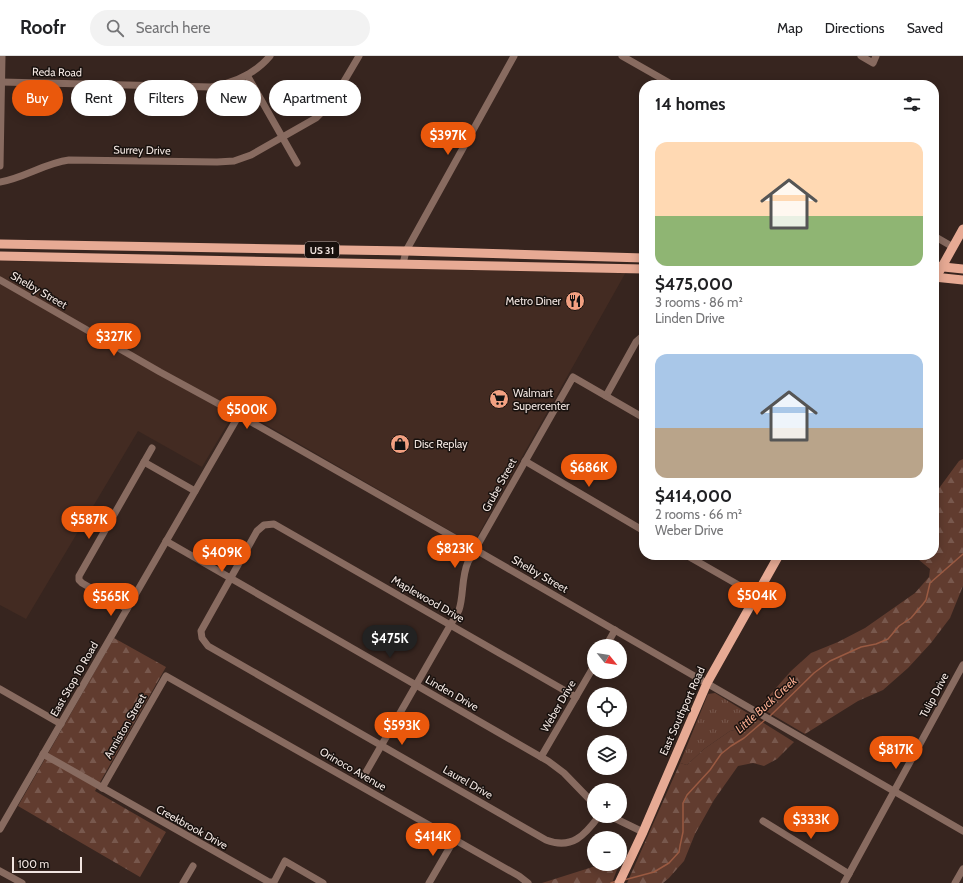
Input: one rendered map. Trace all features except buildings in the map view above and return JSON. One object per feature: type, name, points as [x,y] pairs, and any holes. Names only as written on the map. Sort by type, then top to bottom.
[{"type":"main road","points":[[939,265],[953,247],[963,229]]},
{"type":"main road","name":"US 31","points":[[0,244],[406,251],[639,258]]},
{"type":"main road","name":"US 31","points":[[0,256],[639,268]]},
{"type":"main road","points":[[939,266],[963,269]]},
{"type":"main road","points":[[939,278],[963,280]]},
{"type":"main road","name":"East Southport Road","points":[[619,883],[643,832],[707,683],[776,560]]},
{"type":"street","points":[[0,166],[2,56]]},
{"type":"street","name":"Reda Road","points":[[1,82],[205,87],[227,84],[247,75],[258,68],[270,56]]},
{"type":"street","name":"Surrey Drive","points":[[0,182],[12,179],[50,164],[76,159],[228,162],[251,155],[309,123],[325,109],[336,95],[359,56]]},
{"type":"street","points":[[403,264],[406,251],[514,56]]},
{"type":"street","points":[[622,56],[664,80]]},
{"type":"street","points":[[861,56],[874,59]]},
{"type":"street","points":[[247,75],[297,163]]},
{"type":"street","points":[[939,239],[953,247]]},
{"type":"street","name":"Shelby Street","points":[[0,280],[476,550],[963,831]]},
{"type":"street","points":[[639,339],[636,342],[606,396],[639,415]]},
{"type":"street","name":"Grube Street","points":[[365,774],[451,625],[461,604],[465,568],[573,377],[606,396]]},
{"type":"street","name":"East Stop 10 Road","points":[[0,829],[239,415]]},
{"type":"street","points":[[127,609],[82,583],[79,576],[152,448]]},
{"type":"street","points":[[144,462],[195,491]]},
{"type":"street","points":[[525,462],[639,528]]},
{"type":"street","name":"Maplewood Drive","points":[[230,578],[257,531],[262,526],[267,524],[277,525],[576,697]]},
{"type":"street","name":"Linden Drive","points":[[166,542],[541,757],[561,770],[587,797]]},
{"type":"street","points":[[695,560],[756,595]]},
{"type":"street","name":"Laurel Drive","points":[[230,578],[202,627],[201,636],[208,646],[550,842],[563,843],[576,840],[586,833],[594,823]]},
{"type":"street","points":[[610,639],[615,630]]},
{"type":"street","name":"Tulip Drive","points":[[844,883],[963,666]]},
{"type":"street","name":"Anniston Street","points":[[102,788],[166,676]]},
{"type":"street","name":"Orinoco Avenue","points":[[166,676],[528,883]]},
{"type":"street","name":"Weber Drive","points":[[541,757],[587,678]]},
{"type":"street","points":[[0,689],[61,724]]},
{"type":"street","name":"Creekbrook Drive","points":[[43,754],[269,882],[274,882],[285,861],[323,883]]},
{"type":"street","points":[[763,821],[849,874]]},
{"type":"street","points":[[624,823],[643,832]]},
{"type":"street","points":[[429,883],[454,840]]},
{"type":"street","points":[[183,883],[193,866]]},
{"type":"street","points":[[955,883],[963,869]]},
{"type":"street","points":[[0,871],[22,883]]},
{"type":"shaded area","points":[[0,261],[626,272],[473,544],[237,408],[202,467],[138,431],[26,619],[0,605]]},
{"type":"green space","points":[[963,459],[963,586],[950,618],[931,643],[908,668],[883,690],[858,701],[805,734],[759,707],[791,671],[811,653],[838,642],[865,628],[915,593],[929,577],[930,569],[919,560],[939,560],[939,488],[959,461]]},
{"type":"green space","points":[[114,638],[166,667],[95,791],[166,832],[140,877],[18,806]]},
{"type":"green space","points":[[715,693],[754,717],[744,728],[730,731],[704,749],[687,765],[680,763],[708,694]]},
{"type":"green space","points":[[754,717],[794,742],[777,759],[764,766],[753,763],[738,766],[714,800],[695,834],[684,861],[669,878],[663,883],[627,883],[680,763],[687,765],[704,749],[730,731],[744,728]]},
{"type":"green space","points":[[587,869],[587,871],[616,871],[612,883],[542,883]]},
{"type":"waterway","name":"Little Buck Creek","points":[[769,717],[814,673],[830,661],[861,647],[876,644],[888,639],[899,626],[911,618],[923,604],[926,600],[930,583],[963,554]]},
{"type":"waterway","name":"Little Buck Creek","points":[[624,880],[654,872],[669,863],[679,852],[683,832],[683,803],[687,795],[710,770],[721,754],[744,738],[766,719]]},
{"type":"waterway","name":"Little Buck Creek","points":[[611,883],[616,881]]},
{"type":"place","name":"Metro Diner","points":[[575,301]]},
{"type":"place","name":"Walmart Supercenter","points":[[499,399]]},
{"type":"place","name":"Disc Replay","points":[[400,444]]}]
